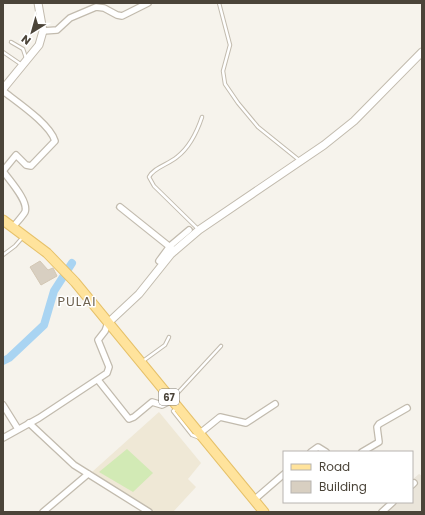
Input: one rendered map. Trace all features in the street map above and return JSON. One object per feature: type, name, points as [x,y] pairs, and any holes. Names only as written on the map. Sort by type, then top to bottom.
[{"type":"main road","name":"67","points":[[3,220],[24,234],[58,264],[75,282],[264,512]]},
{"type":"street","points":[[13,227],[24,214],[26,206],[22,197],[3,171],[16,155],[26,165],[31,166],[55,141],[54,137],[43,125],[3,90],[39,45],[42,31],[38,3]]},
{"type":"street","points":[[42,31],[57,30],[70,18],[96,7],[104,8],[122,16],[148,3]]},
{"type":"street","points":[[159,261],[199,230],[324,145],[354,121],[422,52]]},
{"type":"street","points":[[120,207],[173,249]]},
{"type":"street","points":[[3,438],[106,375],[109,369],[98,340],[106,331],[108,323],[139,294],[189,230]]},
{"type":"street","points":[[98,380],[129,419],[134,417],[152,402],[162,405],[172,400]]},
{"type":"street","points":[[200,436],[217,418],[222,417],[246,422],[275,404]]},
{"type":"street","points":[[3,405],[18,429]]},
{"type":"street","points":[[364,451],[379,442],[377,427],[379,424],[406,408]]},
{"type":"street","points":[[29,423],[65,458],[149,512]]},
{"type":"street","points":[[312,451],[318,447],[324,451]]},
{"type":"street","points":[[44,512],[88,474]]},
{"type":"street","points":[[254,500],[283,475]]},
{"type":"street","points":[[383,512],[392,503]]},
{"type":"lane","points":[[218,3],[230,45],[223,71],[225,84],[238,104],[258,127],[300,161]]},
{"type":"lane","points":[[11,42],[23,49],[24,63]]},
{"type":"lane","points":[[3,52],[24,63]]},
{"type":"lane","points":[[199,230],[154,186],[149,178],[153,172],[182,152],[196,132],[202,117]]},
{"type":"lane","points":[[3,254],[16,246],[24,234]]},
{"type":"lane","points":[[141,363],[165,345],[169,337]]},
{"type":"lane","points":[[172,400],[221,346]]},
{"type":"shaded area","points":[[159,412],[201,463],[188,479],[196,487],[173,512],[155,512],[92,472]]},
{"type":"shaded area","points":[[419,474],[422,476],[422,512],[378,512],[387,503],[413,503],[413,479]]},
{"type":"green space","points":[[127,449],[153,473],[133,492],[99,472]]},
{"type":"building","points":[[40,261],[48,270],[53,268],[57,276],[41,285],[30,267]]},
{"type":"waterway","points":[[3,361],[9,358],[44,325],[54,291],[72,263]]},
{"type":"district","name":"PULAI","points":[[77,301]]}]
